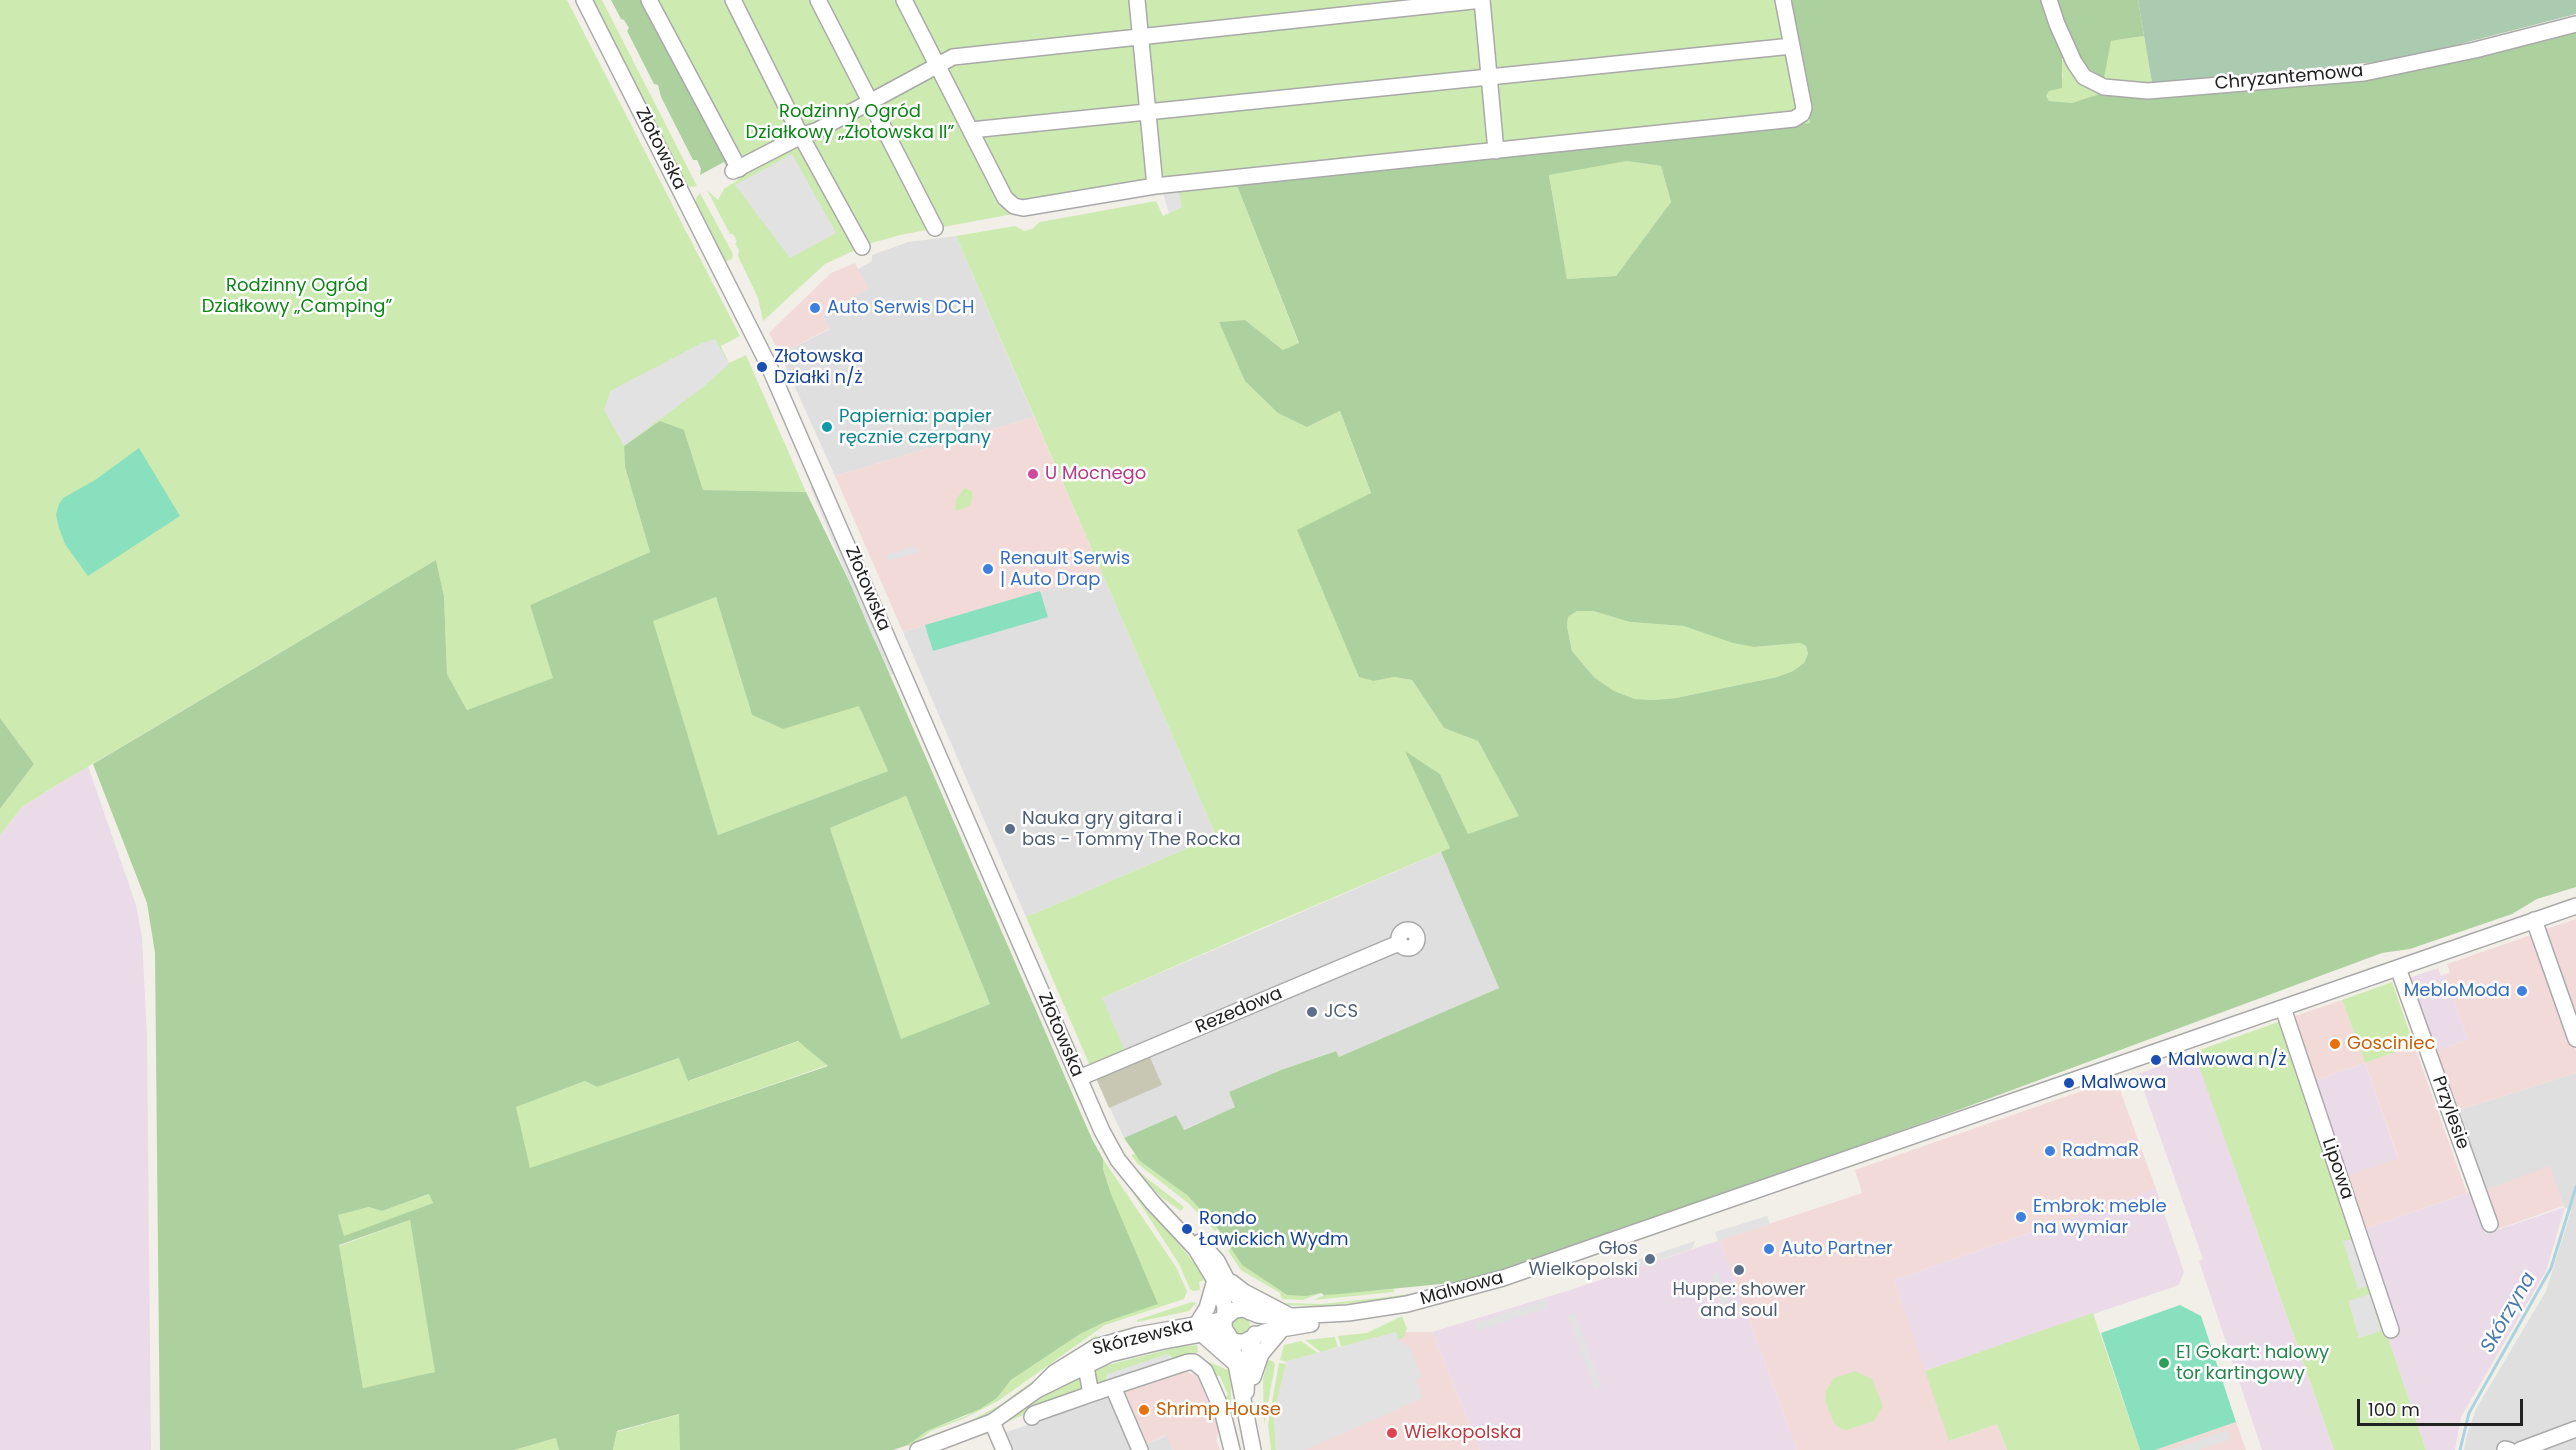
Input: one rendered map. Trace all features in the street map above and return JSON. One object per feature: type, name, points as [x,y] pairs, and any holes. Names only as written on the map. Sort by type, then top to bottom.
[{"type":"street","name":"Złotowska","points":[[584,0],[768,364],[1108,1144],[1137,1182],[1212,1254],[1221,1279],[1225,1318]]},
{"type":"street","points":[[649,0],[736,170],[801,136],[818,130],[953,57],[1482,0],[1496,151]]},
{"type":"street","points":[[733,0],[801,136],[862,247]]},
{"type":"street","points":[[818,0],[935,228]]},
{"type":"street","points":[[904,0],[1005,198],[1014,206],[1023,208],[1155,186],[1794,119],[1802,114],[1804,108],[1783,0]]},
{"type":"street","points":[[1137,0],[1155,186]]},
{"type":"street","name":"Chryzantemowa","points":[[2049,0],[2074,62],[2084,78],[2104,87],[2138,90],[2364,73],[2465,52],[2576,24]]},
{"type":"street","points":[[971,130],[1792,46]]},
{"type":"street","name":"Malwowa","points":[[1250,1312],[1287,1322],[1368,1316],[1503,1278],[1555,1262],[2576,906]]},
{"type":"street","points":[[2534,920],[2576,1038]]},
{"type":"street","name":"Rezedowa","points":[[1079,1078],[1399,943]]},
{"type":"street","name":"Przylesie","points":[[2398,968],[2490,1224]]},
{"type":"street","name":"Lipowa","points":[[2283,1008],[2391,1330]]},
{"type":"street","name":"Złotowska","points":[[1221,1279],[1250,1312]]},
{"type":"street","points":[[1233,1352],[1199,1329],[1221,1279],[1287,1322],[1258,1360],[1245,1407]]},
{"type":"street","points":[[1245,1407],[1248,1354],[1257,1324],[1250,1312],[1238,1309],[1229,1313],[1225,1318],[1225,1331],[1233,1352],[1253,1450]]},
{"type":"street","name":"Skórzewska","points":[[918,1450],[992,1422],[1084,1359],[1134,1348],[1199,1329],[1225,1318]]},
{"type":"street","name":"Malwowa","points":[[1253,1336],[1287,1322]]},
{"type":"street","name":"Skórzewska","points":[[1199,1329],[1219,1334],[1233,1352]]},
{"type":"street","points":[[1233,1352],[1253,1336]]},
{"type":"street","points":[[1084,1359],[1091,1394]]},
{"type":"street","points":[[1032,1417],[1034,1414],[1188,1362],[1199,1364],[1205,1371],[1222,1410],[1232,1450]]},
{"type":"street","points":[[1113,1387],[1140,1450]]},
{"type":"street","points":[[992,1422],[1004,1450]]},
{"type":"street","points":[[2520,1450],[2576,1429]]},
{"type":"shaded area","points":[[792,154],[836,233],[790,258],[735,185]]},
{"type":"shaded area","points":[[1178,189],[1182,207],[1169,213],[1162,190]]},
{"type":"shaded area","points":[[956,236],[1034,417],[835,476],[780,354],[830,329],[823,316],[838,306],[840,309],[855,300],[853,297],[868,288],[858,269],[872,261],[872,255],[908,242]]},
{"type":"shaded area","name":"Auto Serwis DCH","points":[[855,263],[869,288],[853,297],[855,300],[823,316],[830,328],[780,354],[769,333],[831,273]]},
{"type":"shaded area","points":[[715,339],[729,364],[702,388],[624,446],[604,410],[610,391],[700,344]]},
{"type":"shaded area","points":[[1034,417],[1102,573],[903,632],[835,476]]},
{"type":"shaded area","points":[[816,484],[897,672],[891,675],[810,487]]},
{"type":"shaded area","points":[[913,546],[920,552],[888,561],[886,555]]},
{"type":"shaded area","points":[[1102,573],[1216,836],[1026,917],[903,632]]},
{"type":"shaded area","points":[[88,766],[136,905],[142,937],[147,1037],[151,1450],[0,1450],[0,835],[22,807]]},
{"type":"shaded area","points":[[1441,852],[1499,988],[1339,1058],[1335,1051],[1229,1092],[1235,1107],[1183,1130],[1176,1115],[1124,1138],[1090,1066],[1102,998]]},
{"type":"shaded area","points":[[2576,919],[2576,1028],[2545,936],[2546,929]]},
{"type":"shaded area","points":[[2531,935],[2537,940],[2576,1051],[2576,1073],[2456,1111],[2435,1051],[2468,1040],[2445,974],[2450,973],[2447,964]]},
{"type":"shaded area","points":[[2438,968],[2441,976],[2445,974],[2468,1040],[2435,1051],[2409,978]]},
{"type":"shaded area","name":"Gosciniec","points":[[2342,1000],[2365,1063],[2314,1081],[2292,1017]]},
{"type":"shaded area","points":[[2414,1045],[2467,1193],[2362,1230],[2344,1177],[2398,1157],[2365,1063]]},
{"type":"shaded area","points":[[2195,1053],[2334,1450],[2262,1450],[2199,1261],[2203,1259],[2138,1074]]},
{"type":"shaded area","points":[[1149,1055],[1162,1085],[1109,1108],[1096,1078]]},
{"type":"shaded area","points":[[2365,1063],[2398,1158],[2347,1176],[2314,1081]]},
{"type":"shaded area","points":[[2576,1073],[2576,1450],[2464,1450],[2476,1409],[2546,1291],[2571,1211],[2563,1206],[2550,1167],[2483,1191],[2456,1111]]},
{"type":"shaded area","points":[[2116,1079],[2156,1189],[1894,1280],[1950,1441],[1997,1424],[2007,1450],[1797,1450],[1720,1240],[1862,1193],[1855,1170]]},
{"type":"shaded area","points":[[2550,1166],[2563,1206],[2498,1229],[2483,1191]]},
{"type":"shaded area","points":[[2156,1189],[2184,1272],[2179,1285],[1925,1371],[1894,1280]]},
{"type":"shaded area","points":[[2470,1192],[2485,1234],[2565,1207],[2546,1271],[2461,1417],[2455,1450],[2426,1450],[2386,1332],[2362,1230]]},
{"type":"shaded area","points":[[1767,1216],[1770,1224],[1718,1241],[1715,1232]]},
{"type":"shaded area","points":[[2352,1239],[2368,1286],[2358,1289],[2343,1241]]},
{"type":"shaded area","points":[[1720,1240],[1797,1450],[1480,1450],[1432,1332],[1567,1291]]},
{"type":"shaded area","name":"Głos Wielkopolski","points":[[1695,1241],[1692,1249],[1605,1278],[1607,1270]]},
{"type":"shaded area","points":[[1718,1272],[1729,1302],[1722,1305],[1711,1275]]},
{"type":"shaded area","points":[[2370,1294],[2381,1331],[2359,1338],[2348,1301]]},
{"type":"shaded area","points":[[1546,1299],[1548,1308],[1477,1331],[1474,1323]]},
{"type":"shaded area","points":[[1575,1313],[1602,1387],[1595,1390],[1568,1316]]},
{"type":"shaded area","points":[[1396,1332],[1432,1332],[1480,1450],[1276,1450],[1274,1413],[1286,1363]]},
{"type":"shaded area","points":[[1396,1332],[1398,1340],[1410,1347],[1422,1377],[1415,1379],[1423,1398],[1305,1450],[1276,1450],[1274,1413],[1287,1361]]},
{"type":"shaded area","points":[[1168,1354],[1171,1361],[1109,1382],[1107,1374]]},
{"type":"shaded area","points":[[1186,1372],[1198,1376],[1219,1430],[1216,1440],[1220,1450],[1173,1450],[1166,1435],[1142,1446],[1120,1394]]},
{"type":"shaded area","points":[[1120,1394],[1143,1446],[1167,1435],[1173,1450],[998,1450],[992,1437]]},
{"type":"shaded area","points":[[2236,1422],[2246,1450],[2155,1450]]},
{"type":"shaded area","points":[[2228,1430],[2231,1439],[2199,1450],[2169,1450]]},
{"type":"green space","name":"Rodzinny Ogród Działkowy „Camping”","points":[[0,0],[567,0],[740,336],[721,346],[723,351],[729,363],[746,355],[806,492],[703,490],[684,430],[624,446],[625,467],[650,552],[530,605],[554,678],[467,710],[447,674],[444,596],[436,560],[22,807],[0,835],[0,809],[34,764],[0,718]]},
{"type":"green space","points":[[589,0],[602,0],[697,186],[690,187],[683,183]]},
{"type":"green space","points":[[611,0],[645,0],[731,168],[728,170],[724,162],[700,175],[701,169],[697,160],[693,160],[661,97],[658,85],[654,84],[627,31],[629,28],[621,19]]},
{"type":"green space","name":"Rodzinny Ogród Działkowy „Złotowska II”","points":[[645,0],[1787,0],[1810,123],[1236,183],[1299,344],[1283,350],[1245,320],[1219,323],[1307,427],[1340,411],[1371,494],[1374,681],[1394,677],[1412,680],[1444,728],[1478,741],[1520,816],[1468,835],[1440,774],[1406,752],[1450,848],[1102,998],[1125,1051],[1090,1066],[1026,917],[1216,836],[956,236],[1015,226],[1024,231],[1032,229],[1040,222],[1156,201],[1163,216],[1181,207],[1178,189],[1040,209],[900,235],[868,244],[825,264],[763,321],[758,298],[738,256],[739,250],[735,244],[737,241],[733,234],[730,234],[707,190],[718,200],[724,189],[738,180]]},
{"type":"green space","points":[[1787,0],[2138,0],[2144,36],[2111,41],[2103,83],[2064,57],[2062,59],[2062,88],[2049,91],[2046,96],[2049,101],[2072,103],[2102,93],[2343,81],[2576,29],[2576,887],[2537,899],[2512,914],[2410,949],[2382,953],[1942,1116],[1573,1247],[1461,1282],[1340,1294],[1287,1295],[1242,1265],[1218,1229],[1187,1195],[1140,1161],[1124,1138],[1176,1115],[1184,1130],[1235,1107],[1229,1092],[1281,1070],[1336,1051],[1339,1057],[1499,988],[1441,852],[1450,848],[1405,751],[1440,774],[1468,834],[1519,816],[1478,741],[1444,728],[1412,680],[1394,677],[1374,681],[1359,677],[1297,530],[1371,493],[1340,411],[1307,427],[1278,413],[1245,381],[1219,322],[1245,320],[1283,350],[1299,343],[1236,183],[1810,123]],"holes":[[[1627,161],[1661,166],[1671,202],[1616,276],[1567,279],[1549,175]],[[1577,611],[1593,611],[1630,622],[1684,626],[1733,643],[1754,647],[1800,643],[1806,646],[1808,654],[1804,663],[1793,671],[1777,677],[1676,698],[1635,699],[1614,691],[1594,677],[1572,651],[1567,626],[1568,617]]]},
{"type":"green space","points":[[2138,0],[2576,0],[2576,14],[2398,60],[2152,83]]},
{"type":"green space","points":[[2144,36],[2152,83],[2102,93],[2072,103],[2049,101],[2046,96],[2063,77],[2061,63],[2064,57],[2111,41]]},
{"type":"green space","points":[[1627,161],[1661,166],[1671,202],[1616,276],[1567,279],[1549,174]]},
{"type":"green space","points":[[700,193],[733,254],[732,259],[724,262],[695,205]]},
{"type":"green space","points":[[660,421],[684,430],[703,490],[806,492],[850,583],[1092,1139],[1103,1159],[1103,1169],[1111,1194],[1158,1304],[1105,1322],[1080,1334],[1011,1380],[997,1398],[980,1409],[927,1431],[908,1445],[893,1450],[680,1450],[679,1414],[617,1431],[613,1450],[559,1450],[556,1438],[514,1450],[160,1450],[155,953],[147,903],[93,764],[436,560],[444,596],[447,674],[467,710],[553,678],[530,605],[650,552],[625,467],[624,446]],"holes":[[[716,597],[752,715],[783,729],[859,706],[888,771],[718,835],[653,621]],[[906,796],[990,1004],[901,1039],[830,828]],[[798,1041],[828,1066],[530,1168],[516,1107],[585,1081],[597,1087],[679,1058],[688,1081]],[[429,1194],[433,1203],[344,1236],[338,1215],[369,1207],[382,1211]],[[410,1220],[435,1372],[363,1388],[339,1245]]]},
{"type":"green space","points":[[139,448],[180,516],[88,576],[65,544],[56,515],[59,504],[63,498],[95,480]]},
{"type":"green space","points":[[965,488],[972,491],[972,501],[968,507],[955,511],[956,499]]},
{"type":"green space","points":[[1040,591],[1048,617],[933,651],[925,625]]},
{"type":"green space","points":[[716,597],[752,715],[783,729],[859,705],[888,771],[718,835],[652,621]]},
{"type":"green space","points":[[1577,611],[1593,611],[1630,622],[1684,626],[1754,647],[1800,643],[1806,646],[1808,654],[1804,663],[1793,671],[1777,677],[1676,698],[1635,699],[1614,691],[1594,677],[1572,651],[1567,626],[1568,617]]},
{"type":"green space","points":[[0,718],[34,764],[0,809]]},
{"type":"green space","points":[[906,796],[990,1004],[901,1040],[830,828]]},
{"type":"green space","points":[[2392,982],[2414,1045],[2365,1063],[2342,1000]]},
{"type":"green space","points":[[2281,1021],[2426,1450],[2334,1450],[2194,1052]]},
{"type":"green space","points":[[799,1041],[828,1065],[530,1169],[515,1107],[585,1081],[597,1087],[680,1058],[689,1081]]},
{"type":"green space","points":[[1134,1154],[1187,1195],[1218,1229],[1215,1231],[1188,1203],[1138,1164],[1131,1155]]},
{"type":"green space","points":[[1103,1159],[1176,1267],[1187,1291],[1184,1299],[1105,1325],[998,1401],[965,1418],[931,1431],[910,1447],[908,1445],[927,1431],[966,1416],[997,1398],[1011,1380],[1080,1334],[1105,1322],[1111,1194],[1103,1169]]},
{"type":"green space","points":[[1133,1168],[1184,1207],[1181,1211],[1161,1197]]},
{"type":"green space","points":[[1121,1174],[1195,1264],[1204,1280],[1199,1282],[1200,1290],[1190,1289],[1179,1264]]},
{"type":"green space","points":[[430,1194],[433,1203],[344,1237],[337,1215],[369,1207],[382,1211]]},
{"type":"green space","points":[[410,1220],[436,1373],[363,1388],[339,1246]]},
{"type":"green space","points":[[1231,1248],[1242,1265],[1287,1295],[1321,1293],[1303,1300],[1282,1299],[1280,1293],[1241,1270],[1228,1251]]},
{"type":"green space","points":[[1394,1289],[1394,1292],[1314,1300],[1324,1295]]},
{"type":"green space","points":[[1422,1292],[1383,1300],[1322,1306],[1284,1305],[1283,1303],[1322,1304]]},
{"type":"green space","points":[[1192,1302],[1196,1303],[1189,1311],[1137,1322],[1137,1320]]},
{"type":"green space","name":"E1 Gokart: halowy tor kartingowy","points":[[2180,1305],[2201,1316],[2236,1422],[2155,1450],[2140,1450],[2101,1333]]},
{"type":"green space","points":[[2093,1313],[2140,1450],[2007,1450],[1997,1424],[1949,1441],[1925,1371]]},
{"type":"green space","points":[[1237,1316],[1245,1316],[1250,1321],[1248,1332],[1237,1334],[1232,1329],[1232,1321]]},
{"type":"green space","points":[[1402,1316],[1407,1329],[1402,1339],[1398,1340],[1396,1332],[1341,1347],[1338,1336],[1367,1333]]},
{"type":"green space","points":[[1096,1335],[1097,1338],[986,1417],[933,1437],[933,1435],[968,1422],[1000,1405]]},
{"type":"green space","points":[[1335,1337],[1338,1347],[1321,1352],[1305,1340]]},
{"type":"green space","points":[[1301,1341],[1318,1353],[1286,1362],[1280,1360],[1284,1345]]},
{"type":"green space","points":[[1197,1345],[1198,1352],[1174,1360],[1169,1355],[1107,1375],[1106,1381],[1100,1383],[1095,1381],[1092,1371],[1096,1368],[1178,1347]]},
{"type":"green space","points":[[1268,1360],[1273,1361],[1275,1365],[1264,1425],[1263,1379]]},
{"type":"green space","points":[[1206,1361],[1228,1370],[1231,1383],[1231,1421],[1224,1397],[1228,1395],[1220,1376],[1212,1375]]},
{"type":"green space","points":[[1279,1363],[1286,1364],[1274,1413],[1276,1450],[1271,1450],[1268,1425]]},
{"type":"green space","points":[[1855,1371],[1872,1379],[1883,1406],[1874,1421],[1847,1430],[1841,1429],[1834,1423],[1825,1400],[1826,1391],[1834,1378]]},
{"type":"green space","points":[[1076,1377],[1082,1381],[1082,1390],[1002,1424],[1045,1392]]},
{"type":"green space","points":[[680,1414],[680,1450],[613,1450],[617,1432]]},
{"type":"green space","points":[[557,1438],[559,1450],[514,1450]]},
{"type":"waterway","name":"Skórzyna","points":[[2460,1450],[2469,1413],[2551,1268],[2576,1187]]},
{"type":"place","name":"Auto Serwis DCH","points":[[815,308]]},
{"type":"place","name":"Złotowska Działki n/ż","points":[[762,367]]},
{"type":"place","name":"Papiernia: papier ręcznie czerpany","points":[[827,427]]},
{"type":"place","name":"U Mocnego","points":[[1033,474]]},
{"type":"place","name":"Renault Serwis | Auto Drap","points":[[988,569]]},
{"type":"place","name":"Nauka gry gitara i bas - Tommy The Rocka","points":[[1010,829]]},
{"type":"place","name":"MebloModa","points":[[2522,991]]},
{"type":"place","name":"JCS","points":[[1312,1012]]},
{"type":"place","name":"Gosciniec","points":[[2335,1044]]},
{"type":"place","name":"Malwowa n/ż","points":[[2156,1060]]},
{"type":"place","name":"Malwowa","points":[[2069,1083]]},
{"type":"place","name":"RadmaR","points":[[2050,1151]]},
{"type":"place","name":"Embrok: meble na wymiar","points":[[2021,1217]]},
{"type":"place","name":"Rondo Ławickich Wydm","points":[[1187,1229]]},
{"type":"place","name":"Auto Partner","points":[[1769,1249]]},
{"type":"place","name":"Głos Wielkopolski","points":[[1650,1259]]},
{"type":"place","name":"Huppe: shower and soul","points":[[1739,1270]]},
{"type":"place","name":"E1 Gokart: halowy tor kartingowy","points":[[2164,1363]]},
{"type":"place","name":"Shrimp House","points":[[1144,1410]]},
{"type":"place","name":"Wielkopolska","points":[[1392,1433]]}]
